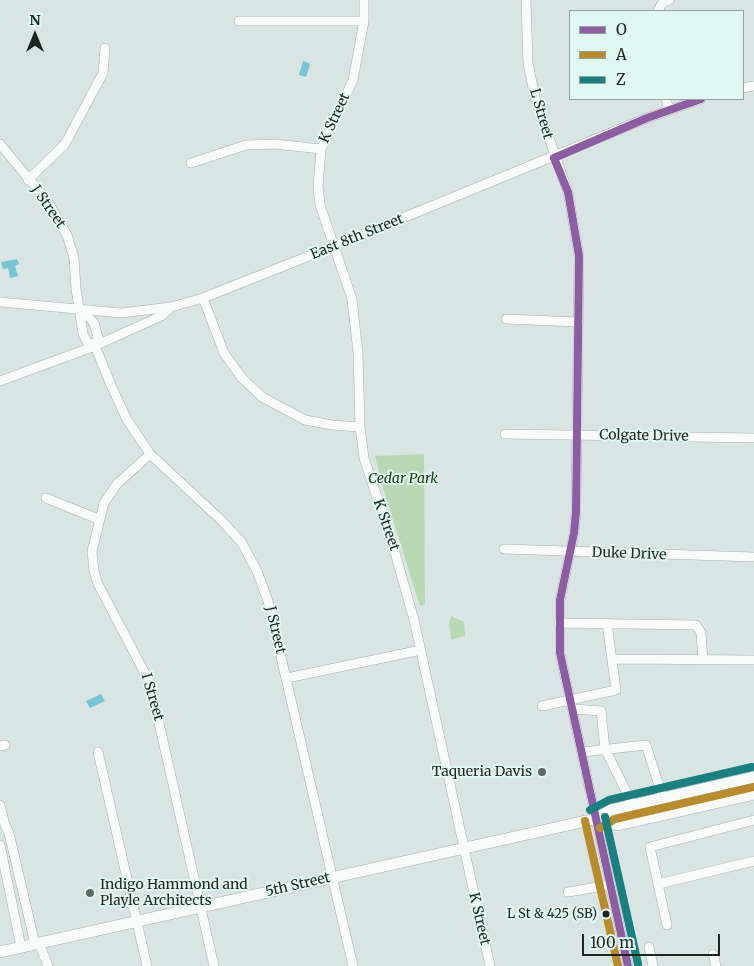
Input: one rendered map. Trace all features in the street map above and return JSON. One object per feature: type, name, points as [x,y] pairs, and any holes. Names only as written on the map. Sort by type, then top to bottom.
[{"type":"main road","name":"5th Street","points":[[0,952],[595,819],[611,810],[754,777]]},
{"type":"main road","name":"5th Street","points":[[595,819],[618,825],[754,794]]},
{"type":"street","name":"K Street","points":[[364,0],[364,21],[354,80],[321,149],[318,187],[320,205],[347,282],[355,322],[360,427],[364,458],[394,549],[420,650],[490,966]]},
{"type":"street","name":"L Street","points":[[526,0],[528,63],[535,98],[554,158],[568,192],[576,228],[579,256],[576,512],[560,600],[560,653],[628,966]]},
{"type":"street","points":[[658,10],[662,3],[669,0]]},
{"type":"street","points":[[239,21],[364,21]]},
{"type":"street","points":[[28,180],[65,144],[103,73],[105,48]]},
{"type":"street","points":[[666,100],[669,110]]},
{"type":"street","name":"East 8th Street","points":[[0,302],[121,313],[171,308],[203,298],[669,110],[698,100]]},
{"type":"street","name":"J Street","points":[[0,144],[48,202],[67,235],[74,258],[76,289],[81,309],[83,334],[87,342],[95,346],[126,418],[150,454],[222,521],[242,543],[257,570],[268,601],[287,678],[352,966]]},
{"type":"street","points":[[191,163],[246,145],[275,144],[321,149]]},
{"type":"street","points":[[203,298],[224,353],[242,378],[262,397],[305,420],[332,425],[360,427]]},
{"type":"street","points":[[0,381],[95,346],[161,316],[171,308]]},
{"type":"street","name":"J Street","points":[[81,309],[94,323],[98,337],[95,346]]},
{"type":"street","points":[[506,319],[579,322]]},
{"type":"street","name":"Colgate Drive","points":[[505,434],[754,438]]},
{"type":"street","name":"I Street","points":[[150,454],[117,484],[104,503],[98,520],[92,551],[94,572],[150,683],[214,966]]},
{"type":"street","points":[[46,498],[98,520]]},
{"type":"street","name":"Duke Drive","points":[[504,549],[754,557]]},
{"type":"street","points":[[559,623],[696,625],[701,633],[703,660]]},
{"type":"street","points":[[542,706],[570,698],[604,694],[616,690],[607,623]]},
{"type":"street","points":[[287,678],[420,650]]},
{"type":"street","points":[[612,658],[754,660]]},
{"type":"street","points":[[573,709],[601,711],[605,749],[633,805]]},
{"type":"street","points":[[582,752],[646,746],[663,798]]},
{"type":"street","points":[[98,752],[146,966]]},
{"type":"street","points":[[0,805],[2,828],[10,833],[37,944],[48,966]]},
{"type":"street","points":[[668,925],[650,847],[754,820]]},
{"type":"street","points":[[0,845],[21,947]]},
{"type":"street","points":[[658,884],[754,861]]},
{"type":"street","points":[[568,892],[610,885]]},
{"type":"street","points":[[649,947],[653,966]]},
{"type":"street","points":[[713,954],[716,966]]},
{"type":"green space","name":"Cedar Park","points":[[424,454],[425,604],[420,606],[382,485],[375,456]]},
{"type":"green space","points":[[451,616],[464,622],[465,636],[451,640],[449,623]]},
{"type":"water","points":[[303,61],[310,65],[306,77],[299,75]]},
{"type":"water","points":[[17,259],[19,264],[15,266],[18,276],[10,278],[8,268],[3,269],[1,262]]},
{"type":"water","points":[[101,694],[105,701],[90,708],[86,701]]},
{"type":"transit line","name":"O","points":[[628,966],[560,653],[560,600],[574,533],[576,512],[579,256],[568,192],[554,158],[647,118],[698,100]]},
{"type":"transit line","name":"Z","points":[[590,810],[609,800],[752,767]]},
{"type":"transit line","name":"A","points":[[600,828],[615,819],[754,787]]},
{"type":"transit line","name":"Z","points":[[605,817],[638,964]]},
{"type":"transit line","name":"A","points":[[585,821],[618,966]]},
{"type":"place","name":"Taqueria Davis","points":[[542,772]]},
{"type":"place","name":"Indigo Hammond and Playle Architects","points":[[90,893]]},
{"type":"place","name":"L St & 425 (SB)","points":[[606,914]]}]
